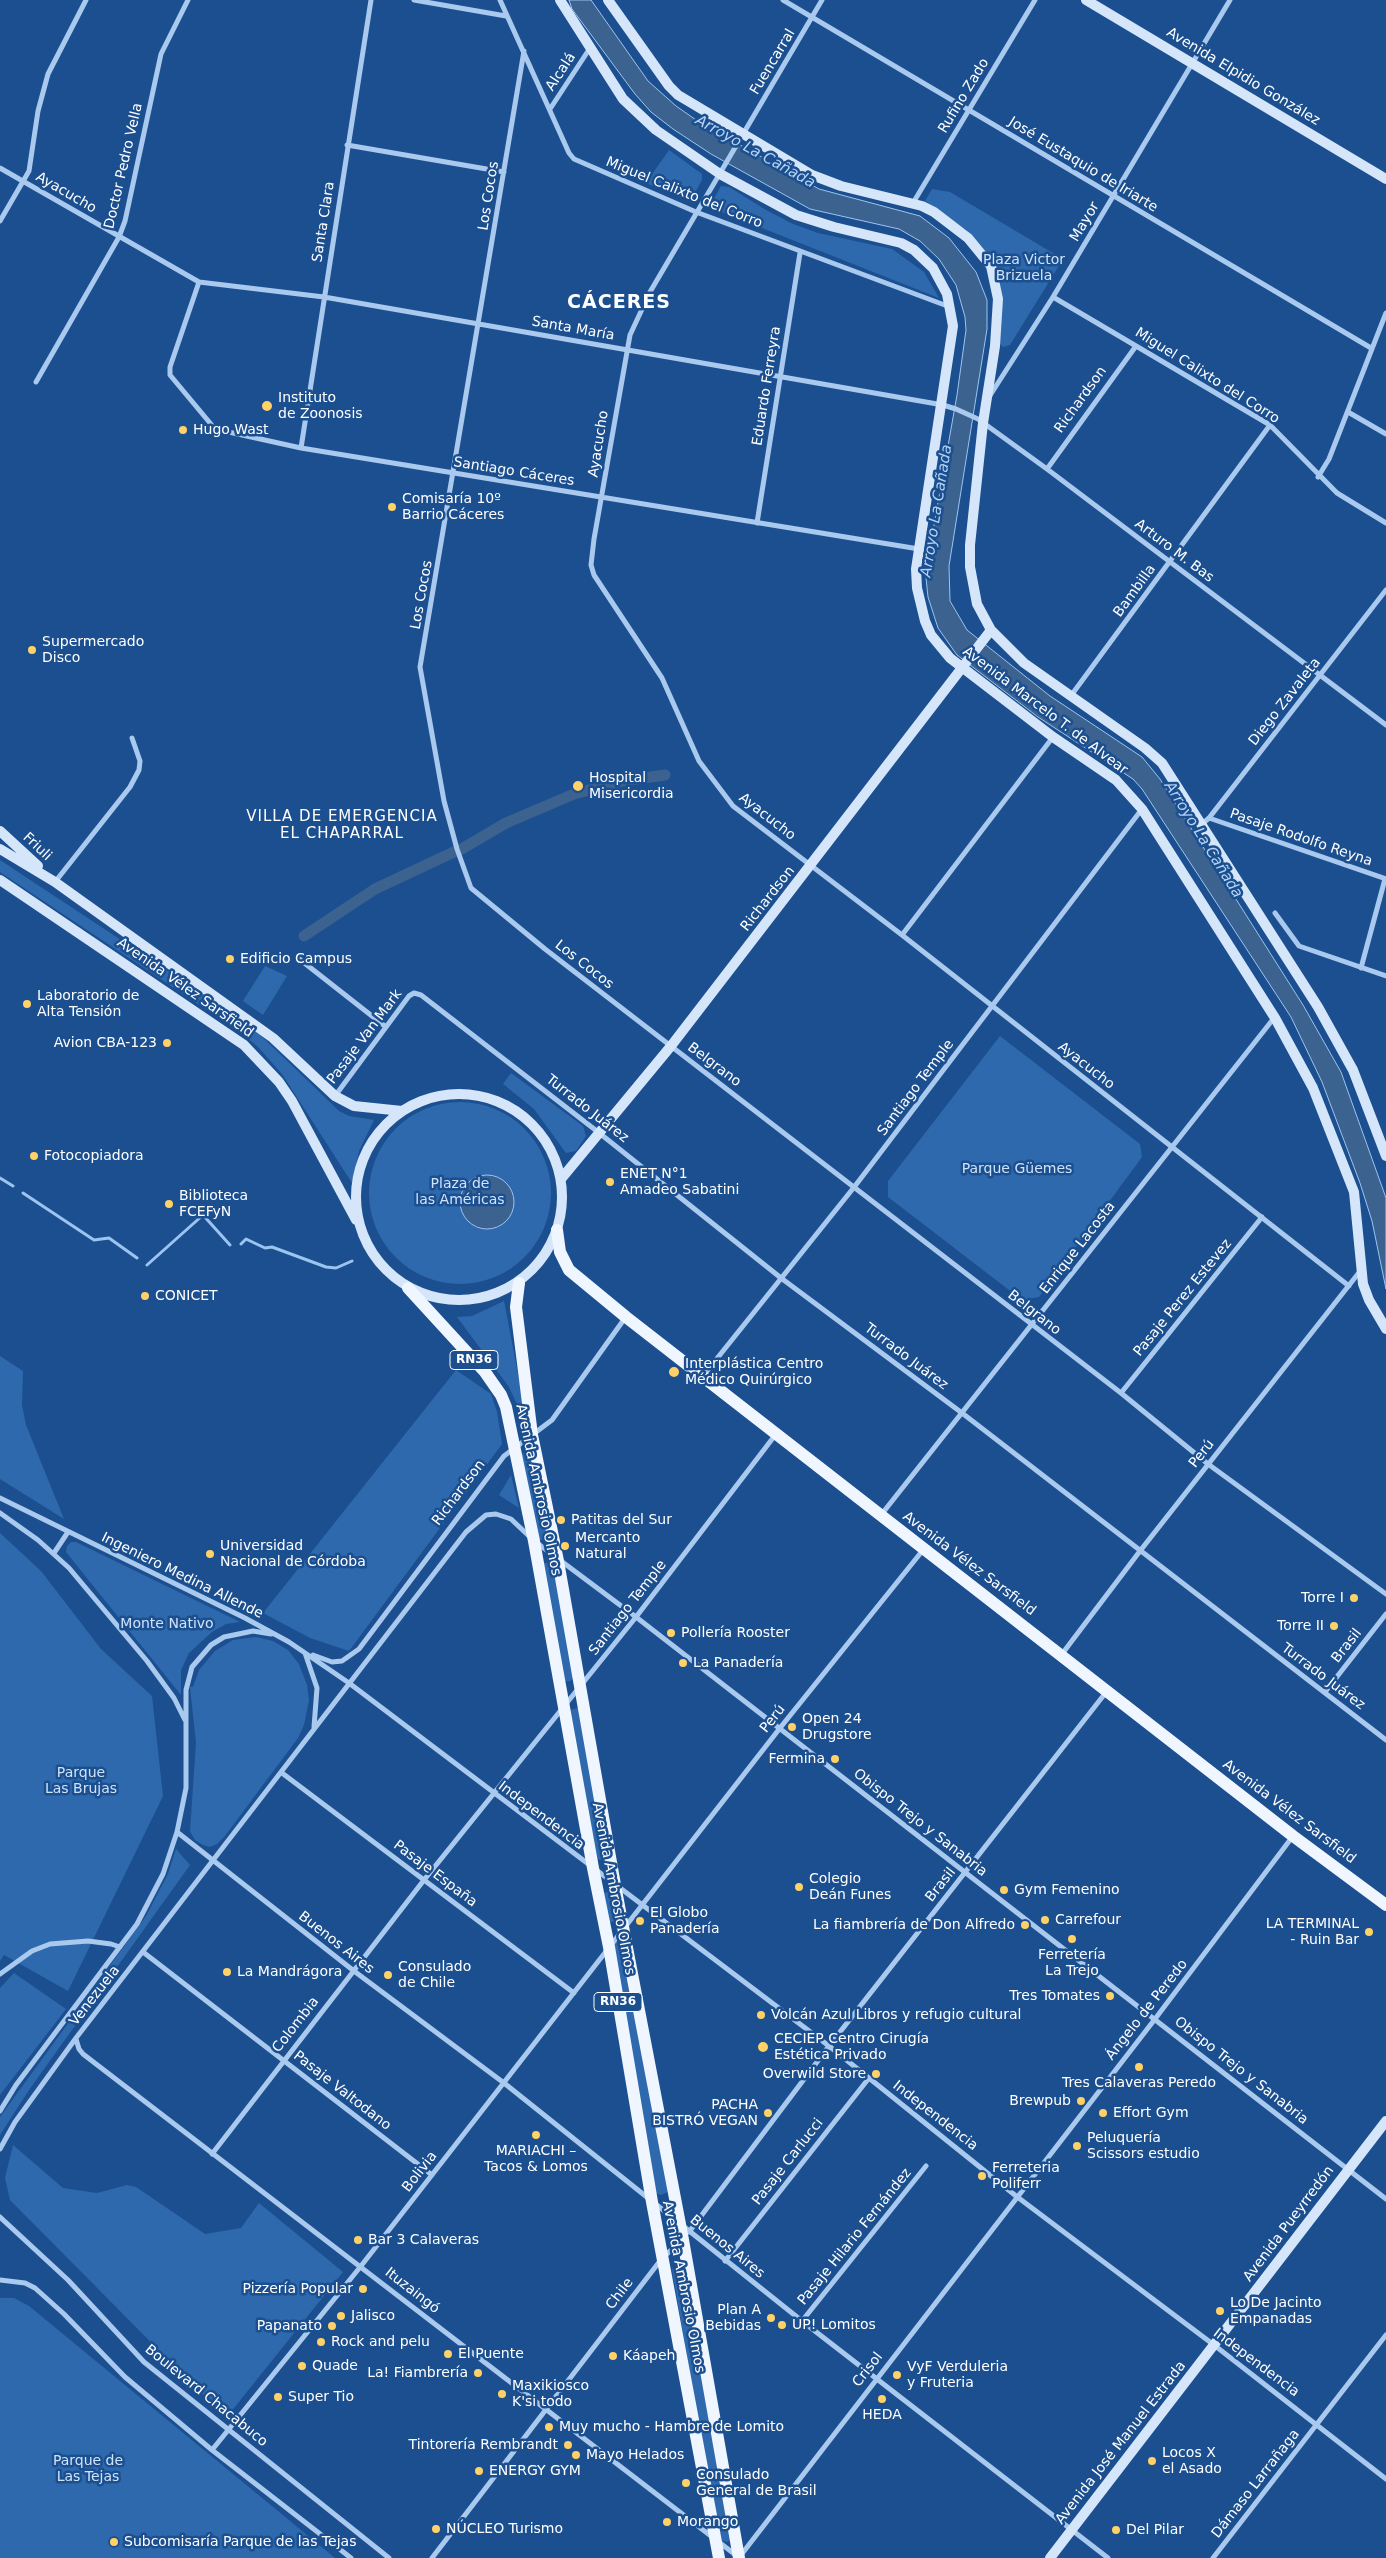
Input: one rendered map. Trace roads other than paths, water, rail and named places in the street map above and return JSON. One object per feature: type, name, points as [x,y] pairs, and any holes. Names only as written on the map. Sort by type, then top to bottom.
[{"type":"main road","name":"Avenida Marcelo T. de Alvear","points":[[560,0],[630,108],[656,130],[721,171],[796,214],[834,227],[901,242],[914,250],[933,268],[947,294],[953,326],[952,346],[916,569],[917,588],[925,621],[931,635],[942,648],[966,665],[1053,737],[1116,780],[1142,809],[1275,1018],[1313,1088],[1349,1178],[1356,1204],[1361,1270],[1369,1300],[1386,1329]]},
{"type":"main road","name":"Avenida Marcelo T. de Alvear","points":[[608,0],[613,10],[669,86],[741,138],[826,181],[913,203],[934,212],[960,231],[991,266],[998,299],[995,346],[981,421],[971,524],[970,568],[976,604],[991,630],[1024,663],[1145,748],[1162,763],[1318,1007],[1353,1070],[1386,1156]]},
{"type":"main road","name":"Avenida Elpidio González","points":[[1086,0],[1386,179]]},
{"type":"main road","name":"Richardson","points":[[561,1179],[671,1046],[966,665],[991,630]]},
{"type":"main road","name":"Friuli","points":[[0,831],[55,882]]},
{"type":"main road","name":"Avenida Vélez Sarsfield","points":[[0,848],[55,882],[273,1038],[335,1096],[354,1106],[402,1111]]},
{"type":"main road","name":"Avenida Vélez Sarsfield","points":[[0,880],[244,1045],[269,1071],[292,1100],[362,1233]]},
{"type":"main road","name":"RN36","points":[[446,1094],[470,1094],[493,1099],[514,1109],[533,1124],[548,1143],[561,1179],[562,1205],[557,1230],[536,1266],[519,1283],[492,1296],[471,1300],[442,1299],[408,1288],[393,1278],[373,1255],[362,1233],[356,1206],[358,1179],[363,1161],[381,1129],[402,1111],[423,1100],[446,1094]]},
{"type":"main road","name":"Avenida Vélez Sarsfield","points":[[557,1230],[560,1252],[569,1270],[626,1317],[1293,1836],[1386,1905]]},
{"type":"main road","name":"Avenida Ambrosio Olmos","points":[[519,1283],[516,1307],[532,1435],[558,1561],[615,1885],[625,1927],[679,2222],[686,2235],[739,2558]]},
{"type":"main road","name":"Avenida Ambrosio Olmos","points":[[408,1288],[440,1321],[495,1385],[506,1407],[534,1541],[565,1707],[609,1947],[652,2202],[719,2558]]},
{"type":"main road","name":"Avenida Pueyrredón","points":[[1214,2345],[1386,2121]]},
{"type":"main road","name":"Avenida José Manuel Estrada","points":[[1050,2558],[1214,2345]]},
{"type":"street","points":[[0,221],[29,171],[38,111],[48,74],[86,0]]},
{"type":"street","name":"Doctor Pedro Vella","points":[[36,382],[119,237],[125,220],[161,54],[188,0]]},
{"type":"street","name":"Santa Clara","points":[[301,448],[371,0]]},
{"type":"street","points":[[414,0],[506,16]]},
{"type":"street","name":"Miguel Calixto del Corro","points":[[500,0],[569,153],[574,159],[696,212],[951,308]]},
{"type":"street","points":[[613,10],[619,0]]},
{"type":"street","name":"José Eustaquio de Iriarte","points":[[783,0],[1371,348]]},
{"type":"street","name":"Fuencarral","points":[[741,138],[822,0]]},
{"type":"street","name":"Rufino Zado","points":[[913,203],[1035,0]]},
{"type":"street","name":"Mayor","points":[[986,402],[1053,297],[1230,0]]},
{"type":"street","name":"Alcalá","points":[[550,109],[590,48]]},
{"type":"street","name":"Los Cocos","points":[[524,51],[455,473],[420,667],[444,801],[471,888],[480,898],[671,1046]]},
{"type":"street","name":"Ayacucho","points":[[741,138],[650,292],[630,335],[602,498],[592,565],[594,575],[662,678],[699,762],[733,806],[902,935],[1349,1286]]},
{"type":"street","points":[[347,145],[504,172]]},
{"type":"street","name":"Ayacucho","points":[[0,168],[199,282]]},
{"type":"street","name":"Eduardo Ferreyra","points":[[757,523],[800,252]]},
{"type":"street","name":"Santa María","points":[[199,282],[324,298],[943,404]]},
{"type":"street","name":"Santiago Cáceres","points":[[199,282],[170,366],[170,375],[215,429],[301,448],[919,549]]},
{"type":"street","name":"Miguel Calixto del Corro","points":[[1053,297],[1270,425],[1318,476],[1337,493],[1386,523]]},
{"type":"street","points":[[1318,476],[1329,459],[1386,313]]},
{"type":"street","name":"Richardson","points":[[1047,469],[1136,346]]},
{"type":"street","name":"Arturo M. Bas","points":[[943,404],[981,421],[1386,725]]},
{"type":"street","points":[[1348,412],[1386,434]]},
{"type":"street","name":"Bambilla","points":[[1070,697],[1270,425]]},
{"type":"street","name":"Diego Zavaleta","points":[[1200,825],[1209,818],[1386,590]]},
{"type":"street","points":[[902,935],[1053,737]]},
{"type":"street","points":[[55,882],[130,787],[139,770],[140,762],[132,738]]},
{"type":"street","name":"Santiago Temple","points":[[703,1377],[855,1186],[1142,809]]},
{"type":"street","name":"Pasaje Rodolfo Reyna","points":[[1209,818],[1386,879]]},
{"type":"street","points":[[1361,968],[1386,879]]},
{"type":"street","points":[[1275,913],[1299,946],[1386,976]]},
{"type":"street","points":[[298,958],[386,1027]]},
{"type":"street","name":"Pasaje Van Mark","points":[[335,1096],[409,996],[414,993]]},
{"type":"street","name":"Turrado Juárez","points":[[414,993],[420,995],[598,1132],[781,1278],[962,1413],[1386,1740]]},
{"type":"street","name":"Enrique Lacosta","points":[[881,1516],[1275,1018]]},
{"type":"street","name":"Belgrano","points":[[671,1046],[855,1186],[1031,1325],[1121,1392],[1208,1464],[1386,1594]]},
{"type":"street","name":"Pasaje Perez Estevez","points":[[1121,1392],[1262,1217]]},
{"type":"street","name":"Perú","points":[[1062,1655],[1140,1551],[1361,1270]]},
{"type":"street","name":"Richardson","points":[[305,1652],[332,1662],[342,1662],[359,1649],[504,1456],[552,1420],[626,1317]]},
{"type":"street","name":"Santiago Temple","points":[[494,1794],[636,1617],[776,1434]]},
{"type":"street","name":"Ingeniero Medina Allende","points":[[0,1498],[142,1566],[276,1635],[305,1652],[349,1683]]},
{"type":"street","points":[[0,1512],[54,1553],[133,1643],[174,1698],[186,1723]]},
{"type":"street","points":[[349,1683],[477,1522],[486,1515],[496,1514],[511,1519],[534,1541]]},
{"type":"street","points":[[54,1553],[68,1532]]},
{"type":"street","name":"Obispo Trejo y Sanabria","points":[[534,1541],[780,1728],[1386,2199]]},
{"type":"street","name":"Perú","points":[[642,1905],[924,1548]]},
{"type":"street","name":"Brasil","points":[[1325,1692],[1386,1614]]},
{"type":"street","points":[[213,1861],[177,1832],[186,1788],[187,1681],[199,1656],[211,1645],[236,1633],[253,1631],[276,1635]]},
{"type":"street","name":"Venezuela","points":[[305,1652],[317,1688],[318,1703],[313,1729]]},
{"type":"street","name":"Venezuela","points":[[0,2149],[14,2122],[76,2038],[349,1683]]},
{"type":"street","name":"Independencia","points":[[349,1683],[830,2046],[1016,2196],[1318,2424],[1386,2478]]},
{"type":"street","name":"Brasil","points":[[830,2046],[1107,1690]]},
{"type":"street","name":"Pasaje España","points":[[282,1772],[574,1993]]},
{"type":"street","name":"Colombia","points":[[212,2154],[424,1880],[494,1794]]},
{"type":"street","name":"Venezuela","points":[[0,2111],[16,2085],[120,1947],[151,1900],[164,1874],[177,1832]]},
{"type":"street","name":"Ángelo de Peredo","points":[[1016,2196],[1156,2019],[1293,1836]]},
{"type":"street","name":"Buenos Aires","points":[[213,1861],[354,1971],[504,2083],[679,2222]]},
{"type":"street","name":"Bolivia","points":[[212,2450],[361,2266],[642,1905]]},
{"type":"street","points":[[0,1974],[32,1951],[50,1944],[88,1941],[120,1947]]},
{"type":"street","name":"Pasaje Valtodano","points":[[143,1952],[432,2175]]},
{"type":"street","name":"Ituzaingó","points":[[76,2038],[79,2049],[83,2054],[739,2558]]},
{"type":"street","name":"Chile","points":[[432,2558],[663,2257],[686,2235],[830,2046]]},
{"type":"street","name":"Pasaje Carlucci","points":[[725,2260],[869,2078]]},
{"type":"street","name":"Pasaje Hilario Fernández","points":[[802,2322],[926,2166]]},
{"type":"street","name":"Crisol","points":[[739,2558],[1016,2196]]},
{"type":"street","name":"Boulevard Chacabuco","points":[[0,2217],[68,2280],[144,2362],[389,2558]]},
{"type":"street","name":"Buenos Aires","points":[[686,2235],[725,2260],[802,2322],[1108,2558]]},
{"type":"street","points":[[0,2280],[25,2283],[35,2288],[64,2314],[125,2377],[212,2450],[351,2558]]},
{"type":"street","name":"Dámaso Larrañaga","points":[[1212,2558],[1386,2335]]},
{"type":"water","name":"Arroyo La Cañada","points":[[569,0],[591,0],[648,81],[676,106],[699,122],[819,189],[920,216],[949,238],[976,272],[987,300],[987,329],[949,566],[950,601],[967,630],[1050,696],[1142,757],[1160,779],[1303,1005],[1341,1072],[1386,1198],[1386,1289],[1372,1221],[1360,1183],[1322,1082],[1291,1017],[1142,789],[1133,779],[1038,717],[957,655],[938,628],[928,597],[926,578],[966,330],[965,317],[956,285],[939,259],[920,241],[899,229],[810,209],[711,154],[673,129],[651,112],[635,94],[572,9]]},
{"type":"water","points":[[482,1175],[492,1175],[502,1179],[510,1187],[514,1202],[510,1217],[502,1225],[492,1229],[482,1229],[472,1225],[464,1217],[460,1207],[460,1197],[464,1187],[472,1179]]},
{"type":"waterway","points":[[460,850],[506,823],[574,794],[623,781],[665,775]]},
{"type":"waterway","points":[[304,936],[375,889],[456,851]]},
{"type":"waterway","points":[[0,1178],[13,1186]]},
{"type":"waterway","points":[[23,1193],[94,1240],[109,1238],[137,1258]]},
{"type":"waterway","points":[[147,1265],[203,1215],[230,1245]]},
{"type":"waterway","points":[[241,1244],[246,1239],[265,1248],[272,1247],[326,1267],[336,1268],[352,1261]]},
{"type":"place","name":"Instituto de Zoonosis","points":[[267,406]]},
{"type":"place","name":"Hugo Wast","points":[[183,430]]},
{"type":"place","name":"Comisaría 10º Barrio Cáceres","points":[[392,507]]},
{"type":"place","name":"Supermercado Disco","points":[[32,650]]},
{"type":"place","name":"Hospital Misericordia","points":[[578,786]]},
{"type":"place","name":"Edificio Campus","points":[[230,959]]},
{"type":"place","name":"Laboratorio de Alta Tensión","points":[[27,1004]]},
{"type":"place","name":"Avion CBA-123","points":[[167,1043]]},
{"type":"place","name":"Fotocopiadora","points":[[34,1156]]},
{"type":"place","name":"ENET N°1 Amadeo Sabatini","points":[[610,1182]]},
{"type":"place","name":"Biblioteca FCEFyN","points":[[169,1204]]},
{"type":"place","name":"CONICET","points":[[145,1296]]},
{"type":"place","name":"Interplástica Centro Médico Quirúrgico","points":[[674,1372]]},
{"type":"place","name":"Patitas del Sur","points":[[561,1520]]},
{"type":"place","name":"Mercanto Natural","points":[[565,1546]]},
{"type":"place","name":"Universidad Nacional de Córdoba","points":[[210,1554]]},
{"type":"place","name":"Torre I","points":[[1354,1598]]},
{"type":"place","name":"Torre II","points":[[1334,1626]]},
{"type":"place","name":"Pollería Rooster","points":[[671,1633]]},
{"type":"place","name":"La Panadería","points":[[683,1663]]},
{"type":"place","name":"Open 24 Drugstore","points":[[792,1727]]},
{"type":"place","name":"Fermina","points":[[835,1759]]},
{"type":"place","name":"Colegio Deán Funes","points":[[799,1887]]},
{"type":"place","name":"Gym Femenino","points":[[1004,1890]]},
{"type":"place","name":"Carrefour","points":[[1045,1920]]},
{"type":"place","name":"El Globo Panadería","points":[[640,1921]]},
{"type":"place","name":"La fiambrería de Don Alfredo","points":[[1025,1925]]},
{"type":"place","name":"LA TERMINAL - Ruin Bar","points":[[1369,1932]]},
{"type":"place","name":"Ferretería La Trejo","points":[[1072,1939]]},
{"type":"place","name":"La Mandrágora","points":[[227,1972]]},
{"type":"place","name":"Consulado de Chile","points":[[388,1975]]},
{"type":"place","name":"Tres Tomates","points":[[1110,1996]]},
{"type":"place","name":"Volcán Azul Libros y refugio cultural","points":[[761,2015]]},
{"type":"place","name":"CECIEP Centro Cirugía Estética Privado","points":[[763,2047]]},
{"type":"place","name":"Tres Calaveras Peredo","points":[[1139,2067]]},
{"type":"place","name":"Overwild Store","points":[[876,2074]]},
{"type":"place","name":"Brewpub","points":[[1081,2101]]},
{"type":"place","name":"PACHA BISTRÓ VEGAN","points":[[768,2113]]},
{"type":"place","name":"Effort Gym","points":[[1103,2113]]},
{"type":"place","name":"MARIACHI – Tacos & Lomos","points":[[536,2135]]},
{"type":"place","name":"Peluquería Scissors estudio","points":[[1077,2146]]},
{"type":"place","name":"Ferreteria Poliferr","points":[[982,2176]]},
{"type":"place","name":"Bar 3 Calaveras","points":[[358,2240]]},
{"type":"place","name":"Pizzería Popular","points":[[363,2289]]},
{"type":"place","name":"Lo De Jacinto Empanadas","points":[[1220,2311]]},
{"type":"place","name":"Jalisco","points":[[341,2316]]},
{"type":"place","name":"Plan A Bebidas","points":[[771,2318]]},
{"type":"place","name":"UP! Lomitos","points":[[782,2325]]},
{"type":"place","name":"Papanato","points":[[332,2326]]},
{"type":"place","name":"Rock and pelu","points":[[321,2342]]},
{"type":"place","name":"El Puente","points":[[448,2354]]},
{"type":"place","name":"Káapeh","points":[[613,2356]]},
{"type":"place","name":"Quade","points":[[302,2366]]},
{"type":"place","name":"La! Fiambrería","points":[[478,2373]]},
{"type":"place","name":"VyF Verduleria y Fruteria","points":[[897,2375]]},
{"type":"place","name":"Maxikiosco K'si todo","points":[[502,2394]]},
{"type":"place","name":"Super Tio","points":[[278,2397]]},
{"type":"place","name":"HEDA","points":[[882,2399]]},
{"type":"place","name":"Muy mucho - Hambre de Lomito","points":[[549,2427]]},
{"type":"place","name":"Tintorería Rembrandt","points":[[568,2445]]},
{"type":"place","name":"Mayo Helados","points":[[576,2455]]},
{"type":"place","name":"Locos X el Asado","points":[[1152,2461]]},
{"type":"place","name":"ENERGY GYM","points":[[479,2471]]},
{"type":"place","name":"Consulado General de Brasil","points":[[686,2483]]},
{"type":"place","name":"Morango","points":[[667,2522]]},
{"type":"place","name":"NÚCLEO Turismo","points":[[436,2529]]},
{"type":"place","name":"Del Pilar","points":[[1116,2530]]},
{"type":"place","name":"Subcomisaría Parque de las Tejas","points":[[114,2542]]},
{"type":"district","name":"CÁCERES","points":[[619,303]]},
{"type":"district","name":"VILLA DE EMERGENCIA EL CHAPARRAL","points":[[342,826]]},
{"type":"park label","name":"Plaza Victor Brizuela","points":[[1024,268]]},
{"type":"park label","name":"Parque Güemes","points":[[1017,1169]]},
{"type":"park label","name":"Plaza de las Américas","points":[[460,1192]]},
{"type":"park label","name":"Monte Nativo","points":[[167,1624]]},
{"type":"park label","name":"Parque Las Brujas","points":[[81,1782]]},
{"type":"park label","name":"Parque de Las Tejas","points":[[88,2470]]}]
